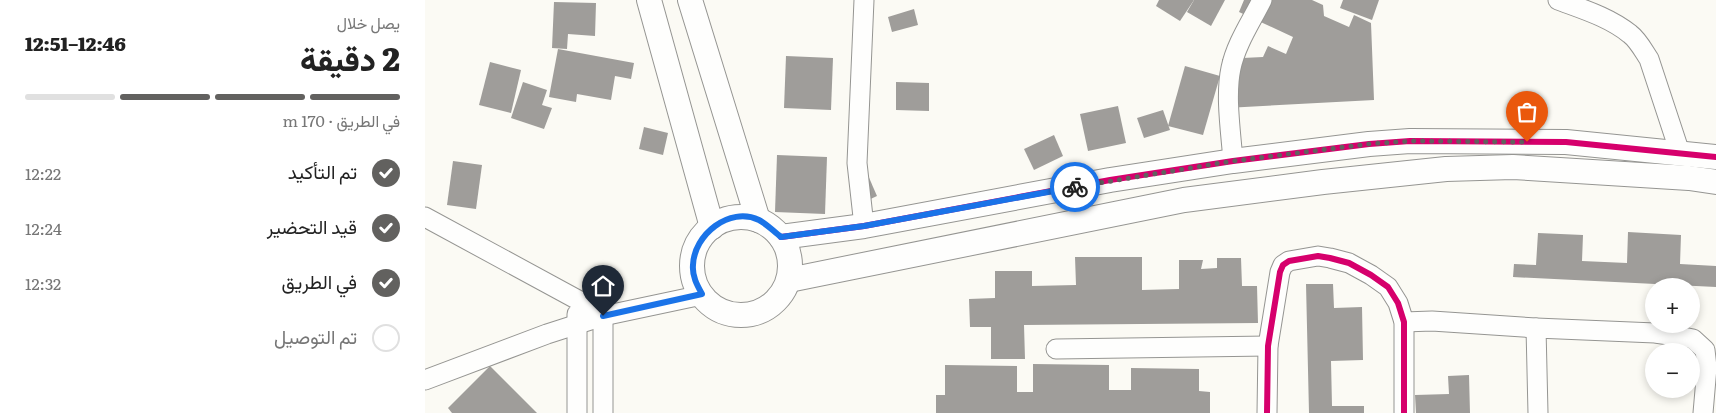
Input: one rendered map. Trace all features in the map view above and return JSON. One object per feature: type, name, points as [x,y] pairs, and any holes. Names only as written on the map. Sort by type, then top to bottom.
[{"type":"street","points":[[649,0],[712,227]]},
{"type":"street","points":[[690,0],[758,220]]},
{"type":"street","points":[[864,0],[857,163],[864,226]]},
{"type":"street","points":[[1233,161],[1229,102],[1231,69],[1236,53],[1262,0]]},
{"type":"street","points":[[1558,0],[1619,26],[1631,35],[1642,49],[1649,59],[1679,154]]},
{"type":"street","points":[[781,237],[864,226],[1110,180],[1233,161],[1369,144],[1410,141],[1566,142],[1716,157]]},
{"type":"street","points":[[789,280],[1183,200],[1323,182],[1446,169],[1513,166],[1689,178],[1716,182]]},
{"type":"street","points":[[425,217],[578,300],[603,316]]},
{"type":"street","points":[[742,217],[758,220],[781,237],[788,250],[791,265],[789,280],[783,292],[774,303],[763,310],[750,314],[736,315],[711,305],[702,294],[695,281],[693,266],[695,251],[701,238],[712,227],[727,220],[742,217]]},
{"type":"street","points":[[1267,413],[1268,346],[1280,272],[1289,261],[1318,256],[1349,263],[1371,275],[1388,287],[1398,303],[1404,322],[1404,413]]},
{"type":"street","points":[[425,380],[547,334],[603,316],[702,294]]},
{"type":"street","points":[[577,413],[578,300]]},
{"type":"street","points":[[603,316],[603,413]]},
{"type":"street","points":[[1404,322],[1655,333],[1693,339],[1705,350],[1707,367],[1703,413]]},
{"type":"street","points":[[1536,328],[1538,413]]},
{"type":"street","points":[[1057,349],[1268,346]]},
{"type":"building","points":[[1159,0],[1194,0],[1180,21],[1156,6]]},
{"type":"building","points":[[1194,0],[1225,0],[1211,26],[1187,12]]},
{"type":"building","points":[[1244,0],[1312,0],[1323,5],[1324,16],[1349,27],[1354,15],[1371,23],[1374,100],[1226,108],[1222,59],[1263,57],[1268,46],[1286,54],[1293,37],[1239,12]]},
{"type":"building","points":[[1343,0],[1379,0],[1372,20],[1340,8]]},
{"type":"building","points":[[554,2],[596,3],[595,36],[568,34],[567,49],[552,48]]},
{"type":"building","points":[[914,9],[918,25],[892,32],[888,17]]},
{"type":"building","points":[[558,49],[634,63],[631,79],[615,76],[611,100],[577,94],[576,102],[549,97]]},
{"type":"building","points":[[786,56],[833,58],[831,110],[784,108]]},
{"type":"building","points":[[490,62],[521,70],[511,113],[479,105]]},
{"type":"building","points":[[1185,66],[1220,76],[1203,135],[1168,126]]},
{"type":"building","points":[[523,82],[547,90],[542,105],[552,108],[544,129],[511,118]]},
{"type":"building","points":[[896,82],[929,83],[929,111],[896,110]]},
{"type":"building","points":[[1118,106],[1126,143],[1088,151],[1080,114]]},
{"type":"building","points":[[1163,110],[1170,130],[1144,138],[1137,118]]},
{"type":"building","points":[[644,127],[668,133],[663,155],[639,149]]},
{"type":"building","points":[[1054,135],[1063,156],[1034,170],[1024,149]]},
{"type":"building","points":[[777,155],[827,157],[825,214],[775,212]]},
{"type":"building","points":[[453,161],[482,165],[476,209],[447,205]]},
{"type":"building","points":[[867,173],[877,196],[862,203]]},
{"type":"building","points":[[1628,232],[1681,235],[1680,264],[1716,266],[1716,287],[1700,286],[1700,278],[1645,278],[1645,284],[1513,277],[1514,264],[1536,265],[1538,233],[1583,235],[1582,261],[1627,263]]},
{"type":"building","points":[[1075,257],[1142,257],[1142,290],[1179,289],[1179,260],[1203,260],[1201,269],[1217,268],[1217,258],[1241,258],[1242,286],[1257,286],[1258,323],[1024,325],[1025,359],[991,359],[991,327],[970,327],[969,299],[995,298],[995,271],[1032,271],[1032,286],[1076,285]]},
{"type":"building","points":[[1306,284],[1333,284],[1334,308],[1362,307],[1363,360],[1331,361],[1332,406],[1364,406],[1364,413],[1309,413]]},
{"type":"building","points":[[1033,364],[1109,365],[1109,390],[1131,390],[1131,368],[1199,369],[1199,391],[1210,392],[1210,413],[936,413],[936,395],[945,395],[945,365],[1017,366],[1017,392],[1033,392]]},
{"type":"building","points":[[490,366],[537,413],[452,413],[448,408]]},
{"type":"building","points":[[1469,375],[1470,413],[1416,413],[1415,395],[1449,394],[1448,376]]},
{"type":"cycle path","points":[[781,237],[864,226],[1110,180],[1233,161],[1369,144],[1410,141],[1566,142],[1716,157]]},
{"type":"cycle path","points":[[1267,413],[1268,346],[1280,272],[1283,265],[1289,261],[1318,256],[1349,263],[1371,275],[1388,287],[1398,303],[1404,322],[1404,413]]},
{"type":"way so far","points":[[1075,187],[1233,161],[1369,144],[1410,141],[1527,142]]},
{"type":"route","points":[[603,316],[702,294],[695,281],[693,266],[695,251],[701,238],[712,227],[727,220],[742,217],[758,220],[781,237],[864,226],[1075,187]]}]
